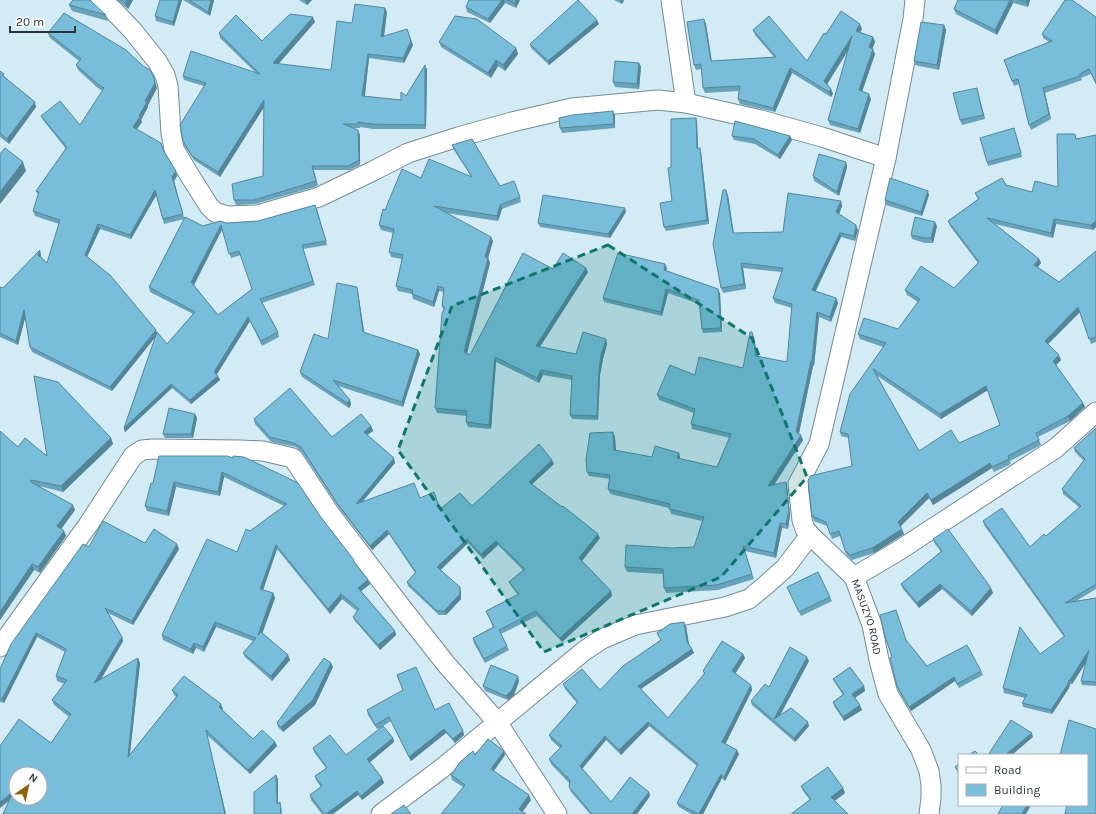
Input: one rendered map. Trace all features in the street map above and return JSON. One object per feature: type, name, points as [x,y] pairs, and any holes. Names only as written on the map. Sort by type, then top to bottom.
[{"type":"street","points":[[101,0],[133,31],[157,61],[165,75],[168,86],[171,133],[174,150],[209,206],[215,212],[227,216],[257,215],[319,197],[408,153],[512,122],[572,108],[658,100],[686,103],[769,122],[822,137],[886,158]]},
{"type":"street","points":[[671,0],[686,103]]},
{"type":"street","points":[[854,578],[805,529],[802,520],[798,484],[819,444],[886,158],[913,19],[915,0]]},
{"type":"street","name":"MASUZYO ROAD","points":[[929,814],[931,785],[929,770],[918,745],[888,694],[872,626],[854,578],[1056,448],[1096,412]]},
{"type":"street","points":[[0,647],[88,525],[133,456],[142,450],[263,451],[293,458],[330,514],[402,608],[446,664],[497,722],[557,814]]},
{"type":"street","points":[[381,814],[441,769],[584,651],[602,639],[635,626],[724,607],[749,599],[784,568],[810,535]]},
{"type":"highlighted area","points":[[608,245],[752,338],[807,477],[721,577],[544,652],[398,450],[452,306]]},
{"type":"building","points":[[73,0],[90,0],[106,15],[69,5]]},
{"type":"building","points":[[160,0],[179,0],[173,22],[155,16]]},
{"type":"building","points":[[189,0],[211,0],[208,12]]},
{"type":"building","points":[[469,0],[502,0],[488,19],[466,7]]},
{"type":"building","points":[[507,0],[516,0],[515,3]]},
{"type":"building","points":[[578,0],[597,20],[548,61],[530,44]]},
{"type":"building","points":[[958,0],[1010,0],[995,30],[954,9]]},
{"type":"building","points":[[1065,0],[1072,0],[1096,17],[1096,83],[1089,69],[1080,74],[1080,76],[1043,88],[1049,114],[1029,125],[1018,79],[1012,81],[1004,60],[1052,41],[1042,34]]},
{"type":"building","points":[[355,4],[385,8],[381,37],[407,29],[411,41],[403,58],[368,54],[362,96],[401,100],[401,92],[406,96],[425,65],[425,125],[372,124],[358,122],[358,124],[343,124],[358,130],[359,160],[348,166],[312,166],[316,181],[254,200],[234,200],[232,184],[263,176],[264,100],[218,172],[192,156],[183,141],[180,125],[206,83],[183,76],[191,51],[260,74],[219,33],[236,15],[262,41],[290,14],[313,17],[273,63],[331,70],[337,21],[352,23]]},
{"type":"building","points":[[841,11],[860,24],[856,31],[873,37],[869,47],[873,49],[859,90],[869,94],[858,129],[828,120],[852,36],[824,81],[831,89],[829,92],[790,68],[773,108],[738,99],[740,86],[703,88],[701,64],[694,65],[687,22],[704,19],[711,61],[776,57],[753,30],[769,16],[807,61],[824,33],[826,34]]},
{"type":"building","points":[[64,13],[126,50],[143,66],[150,70],[153,75],[155,83],[145,101],[147,102],[139,116],[140,117],[133,127],[161,143],[163,150],[176,171],[172,177],[183,214],[163,219],[155,190],[130,235],[98,224],[85,255],[110,275],[156,330],[110,387],[30,347],[24,310],[16,341],[0,333],[0,287],[3,288],[40,250],[38,255],[47,263],[60,220],[33,211],[39,192],[36,191],[67,147],[41,116],[60,101],[80,125],[104,88],[76,65],[81,59],[48,33]]},
{"type":"building","points":[[455,16],[477,19],[516,48],[503,65],[496,60],[488,73],[439,42]]},
{"type":"building","points":[[921,22],[944,25],[937,65],[914,61]]},
{"type":"building","points":[[615,61],[639,63],[637,84],[613,82]]},
{"type":"building","points":[[0,71],[4,74],[2,75],[35,102],[7,139],[0,133]]},
{"type":"building","points":[[977,88],[983,115],[960,120],[953,93]]},
{"type":"building","points":[[613,111],[614,124],[560,128],[559,118],[572,115]]},
{"type":"building","points":[[696,118],[697,148],[700,148],[707,220],[664,227],[660,203],[672,201],[668,168],[671,167],[671,119]]},
{"type":"building","points":[[735,121],[790,136],[778,155],[754,139],[732,136]]},
{"type":"building","points":[[1014,128],[1021,153],[987,162],[980,138]]},
{"type":"building","points":[[1057,134],[1075,134],[1076,139],[1096,135],[1096,221],[1091,225],[1054,219],[1051,233],[987,218],[1039,259],[1034,265],[1059,282],[1096,251],[1096,337],[1089,339],[1078,307],[1045,341],[1059,355],[1053,361],[1083,403],[1068,416],[1036,433],[1039,440],[1008,456],[1009,459],[992,467],[990,463],[931,500],[927,493],[898,522],[902,529],[872,548],[850,555],[845,550],[839,531],[830,534],[826,522],[812,516],[808,481],[810,476],[852,466],[848,434],[840,432],[850,394],[886,343],[858,334],[864,318],[898,329],[920,299],[905,290],[921,266],[954,288],[979,262],[948,221],[979,199],[975,193],[1002,178],[1006,185],[1032,192],[1035,181],[1058,187]],"holes":[[[873,369],[940,414],[986,386],[1000,425],[959,443],[951,430],[919,451]]]},
{"type":"building","points":[[472,139],[500,186],[514,181],[520,197],[500,205],[497,216],[434,206],[491,237],[485,257],[488,258],[464,352],[470,355],[523,253],[553,269],[563,253],[586,268],[536,346],[576,354],[583,332],[606,339],[601,355],[599,370],[597,416],[570,415],[572,376],[541,370],[537,378],[495,357],[489,425],[466,422],[467,411],[435,408],[442,313],[445,307],[442,306],[444,288],[438,286],[433,302],[412,294],[413,290],[396,286],[403,255],[389,252],[394,229],[379,225],[383,209],[385,210],[402,169],[421,178],[429,159],[472,177],[452,145]]},
{"type":"building","points":[[5,148],[23,162],[0,192],[0,154]]},
{"type":"building","points":[[819,154],[846,162],[837,192],[813,176]]},
{"type":"building","points":[[890,178],[928,191],[921,212],[885,200]]},
{"type":"building","points":[[723,190],[726,190],[733,233],[783,232],[788,193],[841,201],[836,212],[856,225],[854,236],[840,233],[812,290],[836,298],[830,317],[817,312],[812,361],[796,432],[801,435],[768,486],[786,482],[789,510],[786,524],[780,523],[774,553],[743,546],[752,574],[717,585],[664,588],[663,569],[625,567],[626,545],[672,548],[694,547],[704,517],[669,509],[670,504],[608,489],[610,475],[587,472],[586,460],[590,433],[613,432],[614,450],[652,457],[655,446],[679,453],[677,458],[717,467],[731,434],[691,424],[695,409],[657,395],[670,365],[695,375],[699,357],[743,368],[750,332],[752,332],[756,356],[787,362],[792,304],[773,298],[783,268],[741,263],[744,284],[721,288],[713,244]]},
{"type":"building","points":[[543,195],[625,208],[608,234],[538,223]]},
{"type":"building","points":[[315,205],[326,241],[302,245],[313,281],[260,299],[278,332],[261,341],[248,317],[214,372],[218,376],[190,400],[171,384],[124,428],[157,332],[167,344],[195,312],[149,287],[185,217],[203,226],[220,221],[226,223],[258,221]],"holes":[[[221,225],[229,254],[239,251],[252,289],[218,315],[191,282]]]},
{"type":"building","points":[[915,217],[935,222],[931,238],[911,235]]},
{"type":"building","points":[[618,253],[665,264],[664,270],[718,289],[721,328],[702,329],[699,300],[666,289],[661,312],[603,298]]},
{"type":"building","points":[[337,283],[357,287],[363,332],[418,350],[402,402],[333,380],[350,400],[347,403],[300,372],[314,334],[328,339]]},
{"type":"building","points":[[34,376],[58,382],[111,438],[61,486],[31,480],[31,482],[73,505],[57,526],[64,531],[38,567],[32,564],[0,612],[0,431],[18,447],[25,438],[47,456]]},
{"type":"building","points":[[290,388],[332,437],[361,414],[371,426],[364,432],[394,458],[356,504],[414,483],[420,498],[434,492],[440,509],[460,493],[472,506],[539,444],[552,460],[529,482],[562,507],[563,506],[598,534],[579,558],[611,591],[560,638],[536,611],[499,630],[507,646],[484,659],[473,638],[494,627],[486,611],[519,594],[509,582],[525,569],[496,541],[481,554],[467,539],[437,567],[460,587],[460,594],[444,611],[437,611],[407,582],[416,572],[387,530],[370,546],[337,503],[301,447],[294,443],[270,437],[254,419]]},
{"type":"building","points":[[169,408],[195,414],[191,434],[163,434]]},
{"type":"building","points":[[1096,428],[1096,584],[1065,603],[1096,598],[1096,682],[1081,681],[1089,650],[1051,710],[1022,703],[1027,695],[1003,688],[1020,627],[1040,654],[1065,636],[983,521],[1002,508],[1030,547],[1044,534],[1046,536],[1081,506],[1062,489],[1085,459],[1074,448]]},
{"type":"building","points":[[159,456],[244,457],[298,483],[320,516],[368,580],[358,588],[395,631],[378,645],[353,617],[359,609],[341,594],[328,609],[276,545],[260,589],[273,593],[258,635],[261,632],[288,655],[271,676],[243,653],[256,638],[215,622],[203,647],[194,643],[191,649],[162,635],[207,539],[237,552],[246,529],[250,531],[287,504],[222,472],[218,492],[174,482],[167,511],[145,506],[151,483],[153,483]]},
{"type":"building","points":[[103,521],[145,543],[154,529],[177,544],[132,621],[105,608],[122,637],[94,683],[138,658],[128,757],[178,695],[172,690],[184,676],[221,704],[219,707],[253,739],[262,730],[275,742],[248,770],[206,730],[225,814],[3,814],[8,803],[8,806],[48,806],[48,766],[8,766],[8,796],[0,802],[0,746],[19,719],[51,743],[71,714],[52,700],[67,680],[56,676],[66,649],[36,633],[2,699],[0,698],[0,669],[11,644],[83,544],[89,547]]},
{"type":"building","points":[[948,529],[991,588],[971,611],[940,584],[917,603],[901,584],[942,551],[933,539]]},
{"type":"building","points":[[818,572],[830,597],[799,612],[787,587]]},
{"type":"building","points":[[896,610],[906,640],[927,666],[967,645],[981,671],[957,684],[954,677],[909,707],[897,686],[890,658],[892,657],[880,615]]},
{"type":"building","points":[[684,622],[687,642],[692,649],[638,686],[668,718],[705,673],[703,671],[722,641],[743,654],[732,671],[751,685],[722,742],[737,750],[724,777],[721,774],[698,814],[677,803],[698,764],[648,722],[619,750],[605,736],[580,766],[611,802],[630,777],[649,792],[632,814],[592,814],[569,787],[570,780],[549,759],[562,746],[549,735],[578,702],[563,684],[582,669],[600,690],[623,666],[661,640],[657,633],[670,624]]},
{"type":"building","points":[[790,647],[807,657],[774,719],[791,708],[808,722],[794,738],[751,701],[765,684],[769,687]]},
{"type":"building","points":[[324,658],[331,663],[313,700],[281,727],[277,723]]},
{"type":"building","points":[[491,665],[518,676],[512,690],[506,696],[483,686]]},
{"type":"building","points":[[416,667],[435,710],[449,703],[463,731],[453,739],[444,729],[409,757],[389,717],[375,725],[367,710],[403,690],[397,675]]},
{"type":"building","points":[[850,667],[864,686],[852,694],[860,705],[843,717],[833,702],[844,694],[833,679]]},
{"type":"building","points":[[1011,720],[1032,733],[1006,754],[989,754]]},
{"type":"building","points":[[1069,720],[1096,729],[1096,814],[1065,814],[1067,806],[1088,806],[1088,754],[1060,754]]},
{"type":"building","points":[[383,726],[393,738],[367,759],[382,778],[361,796],[357,791],[324,814],[310,795],[322,786],[315,776],[327,768],[313,748],[330,735],[346,755]]},
{"type":"building","points":[[488,739],[504,751],[491,769],[529,795],[519,809],[526,814],[441,814],[465,785],[451,775],[460,762],[473,751],[475,755]]},
{"type":"building","points":[[975,751],[978,754],[970,754]]},
{"type":"building","points":[[828,767],[843,788],[831,797],[848,814],[791,814],[811,799],[801,786]]},
{"type":"building","points":[[276,775],[277,804],[280,802],[281,814],[254,814],[254,792]]},
{"type":"building","points":[[404,805],[411,814],[391,814]]},
{"type":"building","points":[[1002,806],[1026,806],[1022,814],[998,814]]}]
